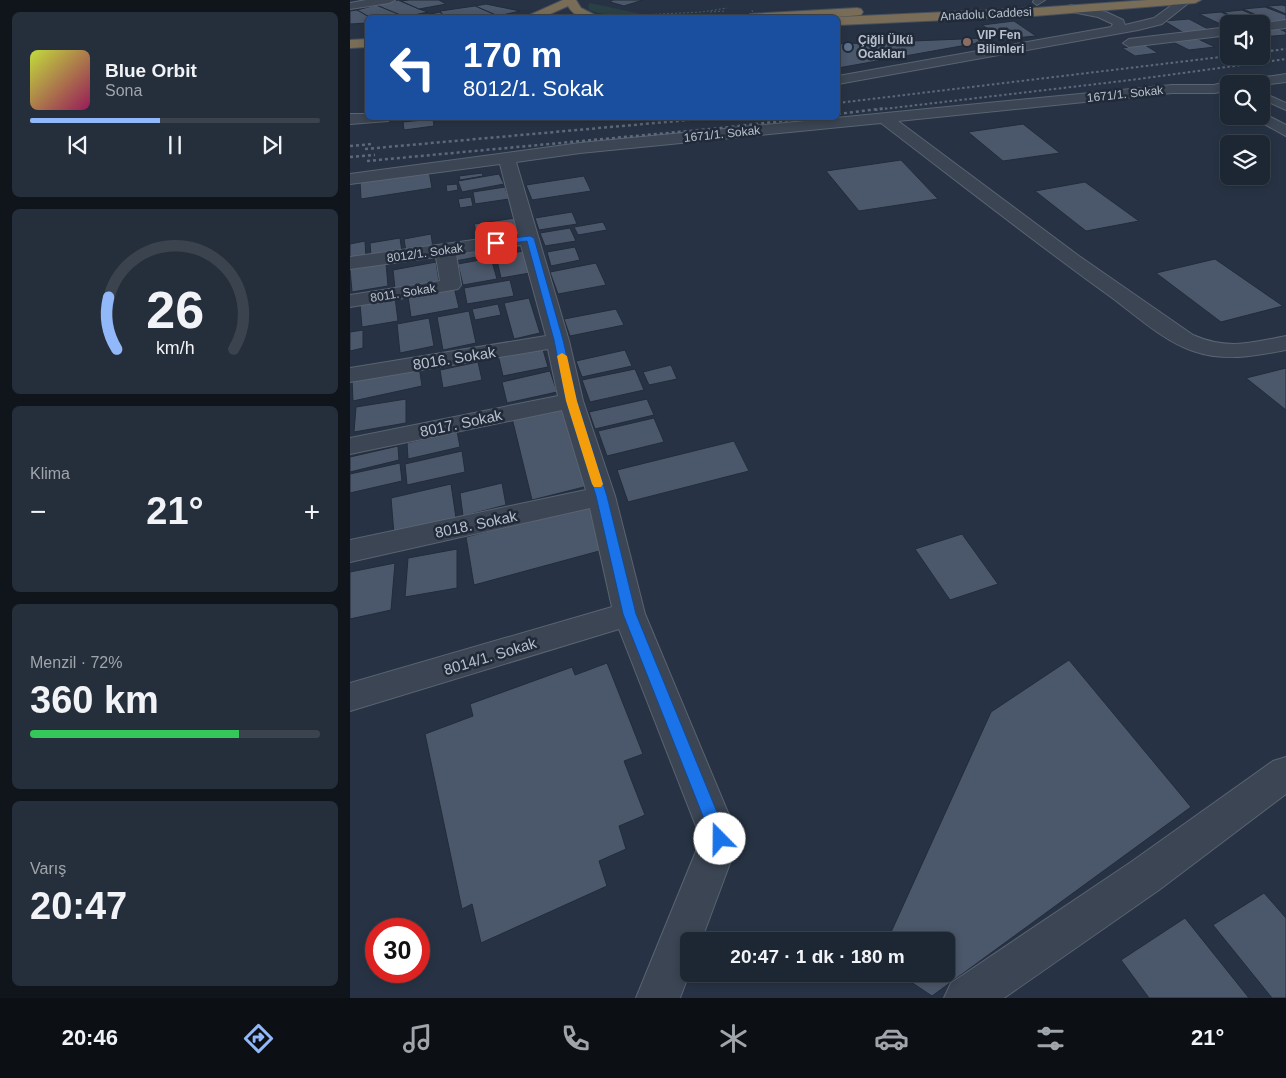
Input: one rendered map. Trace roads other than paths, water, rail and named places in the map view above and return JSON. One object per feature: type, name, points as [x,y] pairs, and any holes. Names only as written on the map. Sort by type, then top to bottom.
[{"type":"highway","points":[[536,15],[570,0],[576,10],[588,15]]},
{"type":"highway","name":"Anadolu Caddesi","points":[[840,21],[1067,5],[1190,0]]},
{"type":"highway","name":"Anadolu Caddesi","points":[[751,14],[1039,1],[1067,5]]},
{"type":"highway","points":[[350,34],[365,34]]},
{"type":"highway","points":[[350,44],[365,43]]},
{"type":"street","points":[[350,6],[389,0]]},
{"type":"street","points":[[840,80],[1034,46],[1158,21],[1190,0]]},
{"type":"street","points":[[1067,5],[1114,19],[1119,23],[1117,30]]},
{"type":"street","points":[[1270,26],[1286,24]]},
{"type":"street","points":[[1112,45],[1220,32]]},
{"type":"street","points":[[1034,46],[1054,52],[1093,48]]},
{"type":"street","points":[[1270,80],[1286,78]]},
{"type":"street","name":"1671/1. Sokak","points":[[350,179],[506,157],[1172,89],[1220,87]]},
{"type":"street","points":[[885,118],[1072,260],[1185,340],[1203,349],[1221,352],[1236,352],[1286,343]]},
{"type":"street","points":[[350,119],[365,119]]},
{"type":"street","points":[[1270,122],[1286,131]]},
{"type":"street","points":[[506,157],[558,340],[572,401],[601,496],[629,614],[720,839],[658,998]]},
{"type":"street","name":"8012/1. Sokak","points":[[350,264],[530,238]]},
{"type":"street","name":"8011. Sokak","points":[[350,301],[451,285],[444,250]]},
{"type":"street","name":"8016. Sokak","points":[[350,375],[558,340]]},
{"type":"street","name":"8017. Sokak","points":[[350,446],[572,401]]},
{"type":"street","name":"8018. Sokak","points":[[350,551],[601,496]]},
{"type":"street","name":"8014/1. Sokak","points":[[350,697],[629,614]]},
{"type":"street","points":[[966,998],[1145,876],[1286,774]]},
{"type":"lane","points":[[1270,99],[1286,107]]},
{"type":"railway","points":[[1270,51],[1286,49]]},
{"type":"railway","points":[[840,103],[1220,57]]},
{"type":"railway","points":[[875,110],[1131,80],[1286,59]]},
{"type":"railway","points":[[840,114],[886,108]]},
{"type":"railway","points":[[365,149],[689,120]]},
{"type":"railway","points":[[367,161],[791,120]]},
{"type":"railway","points":[[350,146],[372,144]]},
{"type":"railway","points":[[350,157],[375,155]]},
{"type":"place","name":"VIP Fen Bilimleri","points":[[967,42]]},
{"type":"place","name":"Çiğli Ülkü Ocakları","points":[[848,47]]}]
